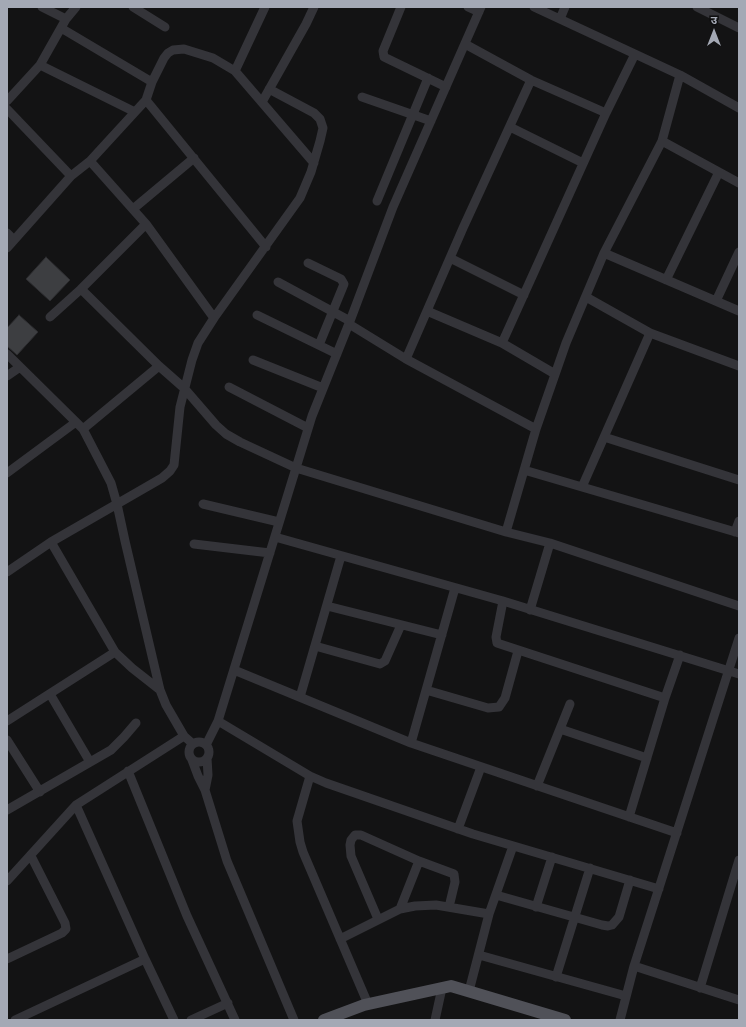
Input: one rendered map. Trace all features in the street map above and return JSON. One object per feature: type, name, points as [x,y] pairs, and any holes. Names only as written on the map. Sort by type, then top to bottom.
[{"type":"main road","points":[[324,1020],[368,1004],[451,986],[469,991],[534,1016],[565,1020]]},
{"type":"street","points":[[42,7],[66,19]]},
{"type":"street","points":[[7,101],[40,65],[66,19],[76,7]]},
{"type":"street","points":[[133,7],[165,27]]},
{"type":"street","points":[[235,71],[265,7]]},
{"type":"street","points":[[262,102],[314,7]]},
{"type":"street","points":[[401,7],[383,51],[383,55],[387,60],[446,87]]},
{"type":"street","points":[[206,745],[218,721],[308,428],[350,323],[393,207],[480,10],[468,7]]},
{"type":"street","points":[[534,7],[680,75],[739,108]]},
{"type":"street","points":[[560,19],[564,7]]},
{"type":"street","points":[[697,7],[739,28]]},
{"type":"street","points":[[61,28],[152,82]]},
{"type":"street","points":[[465,44],[532,80],[606,113]]},
{"type":"street","points":[[7,248],[71,176],[90,161],[146,100],[152,82],[164,58],[168,53],[178,49],[191,51],[213,58],[235,71],[314,163]]},
{"type":"street","points":[[502,343],[606,113],[635,54]]},
{"type":"street","points":[[40,65],[135,112]]},
{"type":"street","points":[[506,532],[536,429],[566,343],[604,253],[662,141],[680,75]]},
{"type":"street","points":[[377,201],[428,78]]},
{"type":"street","points":[[406,359],[450,258],[532,80]]},
{"type":"street","points":[[7,572],[51,542],[162,478],[174,465],[180,407],[184,388],[198,343],[214,318],[300,198],[314,163],[323,128],[320,119],[314,113],[269,89]]},
{"type":"street","points":[[362,97],[431,121]]},
{"type":"street","points":[[146,100],[266,247]]},
{"type":"street","points":[[7,109],[71,176]]},
{"type":"street","points":[[510,126],[583,163]]},
{"type":"street","points":[[662,141],[739,183]]},
{"type":"street","points":[[133,209],[194,158]]},
{"type":"street","points":[[90,161],[146,224],[214,318]]},
{"type":"street","points":[[666,280],[719,172]]},
{"type":"street","points":[[50,317],[81,289],[146,224]]},
{"type":"street","points":[[7,233],[14,240]]},
{"type":"street","points":[[716,301],[739,252]]},
{"type":"street","points":[[604,253],[739,311]]},
{"type":"street","points":[[450,258],[524,295]]},
{"type":"street","points":[[308,263],[343,281],[344,286],[319,345]]},
{"type":"street","points":[[278,282],[333,311],[406,359],[536,429]]},
{"type":"street","points":[[81,289],[159,366],[184,388],[216,425],[226,434],[240,442],[296,468],[506,532],[550,543],[739,606]]},
{"type":"street","points":[[586,297],[650,333],[739,366]]},
{"type":"street","points":[[427,311],[502,343],[555,374]]},
{"type":"street","points":[[257,315],[337,354]]},
{"type":"street","points":[[582,487],[650,333]]},
{"type":"street","points":[[7,354],[83,429],[111,483],[160,690],[166,706],[184,736],[193,744]]},
{"type":"street","points":[[253,360],[323,388]]},
{"type":"street","points":[[7,376],[20,366]]},
{"type":"street","points":[[83,429],[159,366]]},
{"type":"street","points":[[229,387],[308,428]]},
{"type":"street","points":[[7,472],[76,422]]},
{"type":"street","points":[[604,437],[739,480]]},
{"type":"street","points":[[524,470],[737,533],[739,521]]},
{"type":"street","points":[[203,504],[279,522]]},
{"type":"street","points":[[275,537],[503,601],[739,674]]},
{"type":"street","points":[[51,542],[116,652],[137,672],[160,690]]},
{"type":"street","points":[[530,610],[550,543]]},
{"type":"street","points":[[194,544],[270,553]]},
{"type":"street","points":[[300,697],[341,556]]},
{"type":"street","points":[[411,743],[455,588]]},
{"type":"street","points":[[503,601],[496,640],[500,644],[665,698]]},
{"type":"street","points":[[327,606],[442,635]]},
{"type":"street","points":[[315,646],[380,664],[385,661],[401,624]]},
{"type":"street","points":[[620,1020],[634,966],[739,638]]},
{"type":"street","points":[[426,690],[488,708],[499,707],[505,698],[518,651]]},
{"type":"street","points":[[7,721],[116,652]]},
{"type":"street","points":[[629,817],[665,698],[680,655]]},
{"type":"street","points":[[234,670],[411,743],[676,833]]},
{"type":"street","points":[[50,694],[90,762]]},
{"type":"street","points":[[537,786],[570,704]]},
{"type":"street","points":[[218,721],[310,776],[458,829],[659,889]]},
{"type":"street","points":[[7,810],[111,750],[136,723]]},
{"type":"street","points":[[560,729],[647,758]]},
{"type":"street","points":[[7,881],[76,805],[184,736]]},
{"type":"street","points":[[7,740],[40,792]]},
{"type":"street","points":[[205,790],[208,775],[207,758],[209,751],[206,745],[198,742],[193,744],[189,752],[205,790],[226,861],[294,1020]]},
{"type":"street","points":[[192,760],[199,762],[207,758]]},
{"type":"street","points":[[458,829],[481,767]]},
{"type":"street","points":[[128,771],[187,916],[235,1020]]},
{"type":"street","points":[[310,776],[297,821],[303,852],[368,1004]]},
{"type":"street","points":[[76,805],[174,1020]]},
{"type":"street","points":[[378,919],[351,856],[350,845],[352,837],[361,835],[419,861],[454,874],[456,876],[449,907]]},
{"type":"street","points":[[469,991],[489,914],[514,846]]},
{"type":"street","points":[[7,959],[62,934],[66,929],[65,923],[31,856]]},
{"type":"street","points":[[536,907],[552,857]]},
{"type":"street","points":[[700,988],[739,860]]},
{"type":"street","points":[[400,909],[419,861]]},
{"type":"street","points":[[556,977],[590,868]]},
{"type":"street","points":[[496,895],[574,918],[602,925],[612,925],[619,917],[630,880]]},
{"type":"street","points":[[340,939],[400,909],[427,905],[489,914]]},
{"type":"street","points":[[479,955],[626,996]]},
{"type":"street","points":[[15,1020],[145,959]]},
{"type":"street","points":[[634,966],[739,1000]]},
{"type":"street","points":[[435,1020],[442,988]]},
{"type":"street","points":[[191,1020],[228,1004]]},
{"type":"building","points":[[46,257],[70,280],[50,301],[26,279]]},
{"type":"building","points":[[19,315],[38,332],[17,355],[7,346],[7,328]]}]
